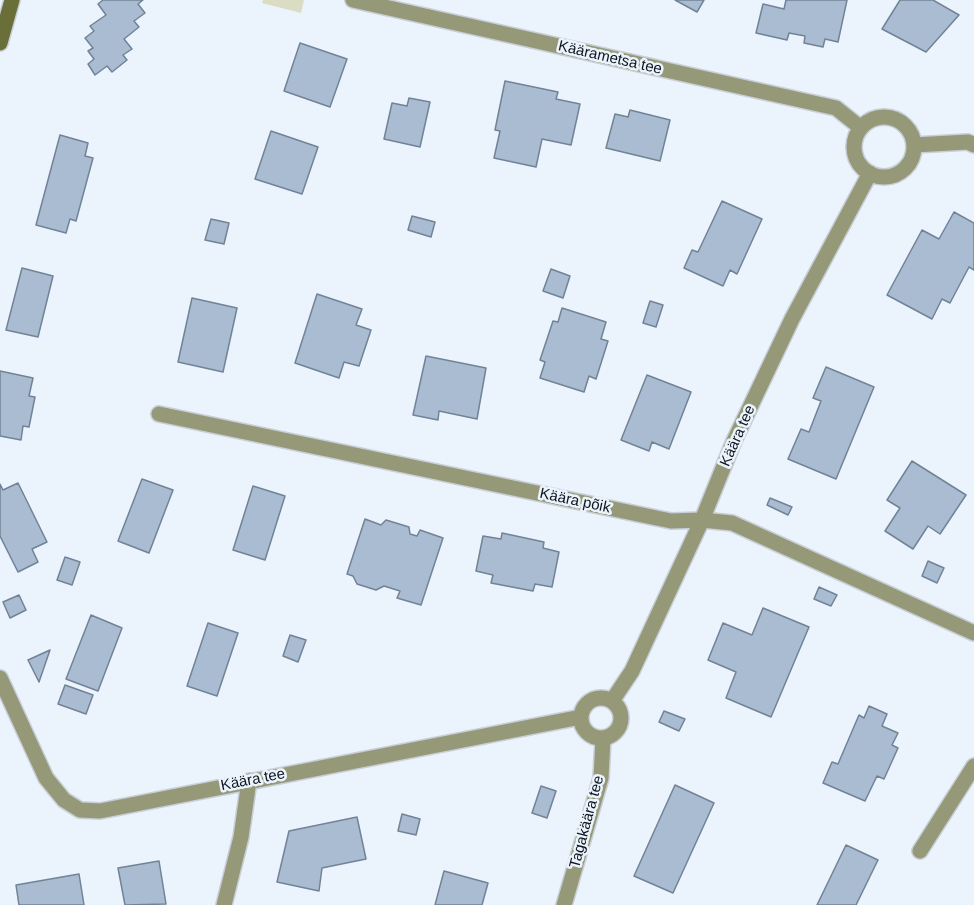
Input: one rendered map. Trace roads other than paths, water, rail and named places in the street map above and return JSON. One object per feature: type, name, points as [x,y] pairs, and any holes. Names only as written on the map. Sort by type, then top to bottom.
[{"type":"street","points":[[0,43],[12,0]]},
{"type":"street","name":"Käärametsa tee","points":[[353,0],[836,108],[861,129]]},
{"type":"street","points":[[887,117],[905,125],[914,145],[910,162],[896,175],[876,176],[860,165],[856,157],[856,137],[868,122],[877,118],[887,117]]},
{"type":"street","points":[[914,145],[972,140]]},
{"type":"street","name":"Käära tee","points":[[612,701],[632,671],[702,520],[734,441],[792,319],[870,173]]},
{"type":"street","name":"Käära põik","points":[[159,414],[671,520],[732,523],[974,633]]},
{"type":"street","name":"Käära tee","points":[[0,678],[46,778],[64,800],[80,810],[100,811],[581,717]]},
{"type":"street","points":[[606,698],[612,701],[620,710],[621,723],[614,733],[598,738],[588,733],[581,717],[583,710],[592,700],[606,698]]},
{"type":"street","name":"Tagakäära tee","points":[[564,905],[601,778],[603,738]]},
{"type":"street","points":[[920,851],[974,766]]},
{"type":"street","points":[[224,905],[241,837],[249,781]]}]
